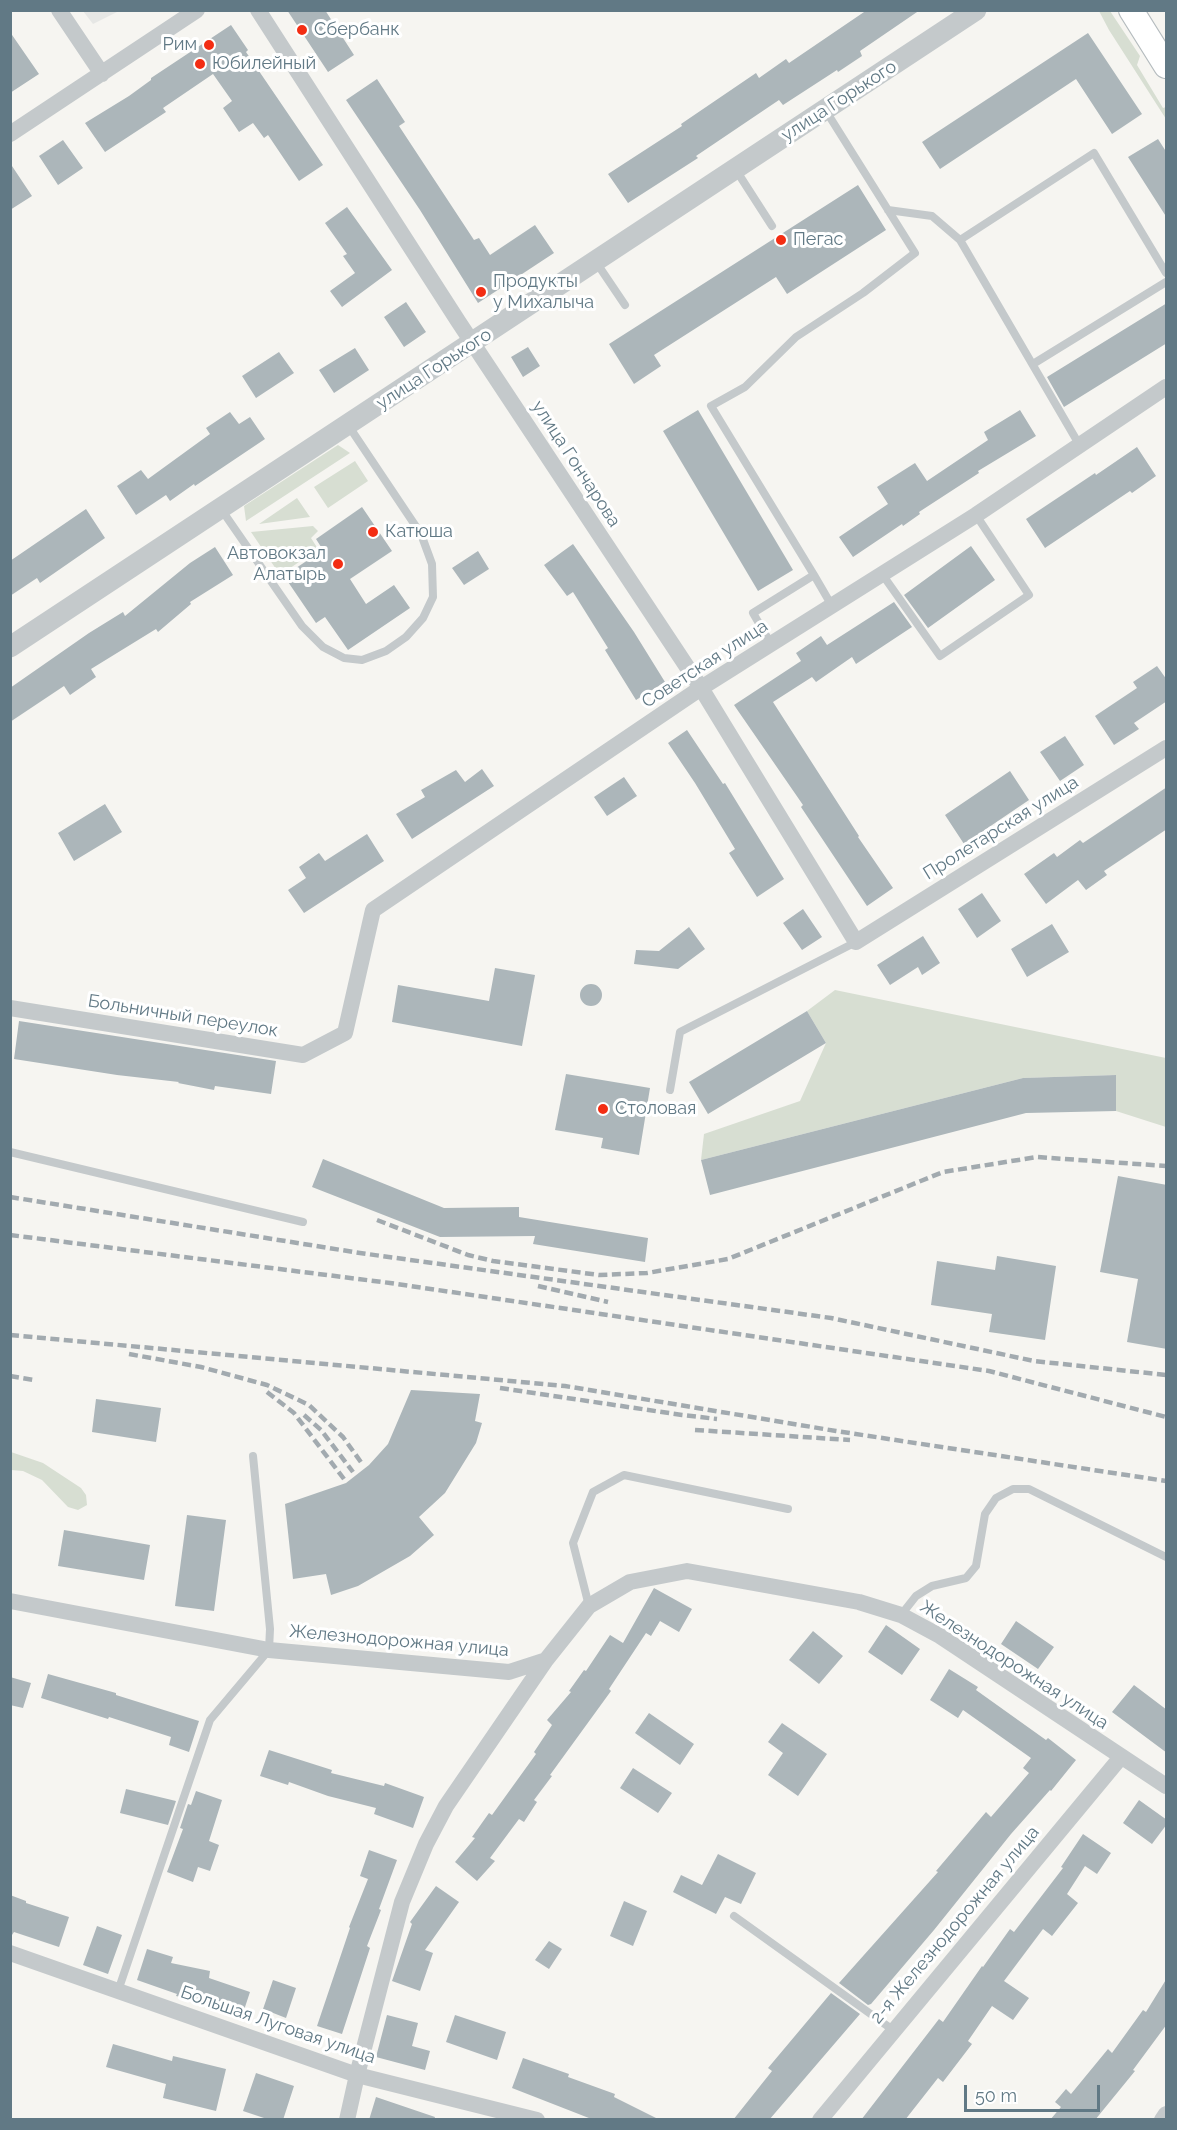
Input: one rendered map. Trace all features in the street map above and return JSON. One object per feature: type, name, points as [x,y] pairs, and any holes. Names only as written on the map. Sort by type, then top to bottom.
[{"type":"main road","points":[[1131,10],[1167,66]]},
{"type":"street","points":[[59,10],[102,74]]},
{"type":"street","points":[[10,135],[197,10]]},
{"type":"street","name":"улица Гончарова","points":[[258,10],[473,343],[701,688],[856,942]]},
{"type":"street","name":"улица Горького","points":[[10,646],[976,10]]},
{"type":"street","name":"Советская улица","points":[[345,1033],[373,910],[701,688],[976,515],[1167,387]]},
{"type":"street","name":"Пролетарская улица","points":[[856,942],[1167,748]]},
{"type":"street","name":"Больничный переулок","points":[[10,1008],[303,1055],[345,1033]]},
{"type":"street","name":"Железнодорожная улица","points":[[10,1601],[269,1650],[509,1672],[546,1660],[589,1606],[630,1582],[687,1571],[859,1602],[901,1615],[940,1636],[1167,1786]]},
{"type":"street","points":[[347,2120],[402,1902],[426,1844],[447,1806],[546,1660]]},
{"type":"street","name":"2-я Железнодорожная улица","points":[[820,2120],[1121,1757]]},
{"type":"street","name":"Большая Луговая улица","points":[[10,1953],[357,2075],[537,2120]]},
{"type":"street","points":[[1162,2120],[1167,2114]]},
{"type":"lane","points":[[825,110],[915,253],[863,293],[796,337],[745,387],[711,406],[832,606]]},
{"type":"lane","points":[[960,240],[1094,153],[1167,273]]},
{"type":"lane","points":[[736,170],[772,226]]},
{"type":"lane","points":[[888,210],[932,216],[960,240],[1081,446]]},
{"type":"lane","points":[[596,262],[625,305]]},
{"type":"lane","points":[[1033,364],[1167,282]]},
{"type":"lane","points":[[221,509],[302,626],[323,647],[344,658],[362,660],[386,651],[406,637],[423,618],[432,597],[432,564],[421,534],[348,425]]},
{"type":"lane","points":[[882,574],[940,656],[1029,595],[976,515]]},
{"type":"lane","points":[[771,644],[753,613],[814,575]]},
{"type":"lane","points":[[670,1090],[680,1032],[856,942]]},
{"type":"lane","points":[[10,1152],[303,1222]]},
{"type":"lane","points":[[118,1991],[210,1720],[269,1650],[270,1629],[253,1456]]},
{"type":"lane","points":[[589,1606],[573,1543],[593,1492],[624,1475],[788,1509]]},
{"type":"lane","points":[[901,1615],[916,1596],[932,1586],[966,1578],[976,1566],[985,1514],[996,1498],[1013,1489],[1029,1489],[1167,1557]]},
{"type":"lane","points":[[734,1916],[893,2030]]},
{"type":"shaded area","points":[[83,11],[119,11],[93,24]]},
{"type":"shaded area","points":[[1099,11],[1110,11],[1140,56],[1137,65],[1163,108],[1166,107],[1166,119],[1109,30]]},
{"type":"shaded area","points":[[338,445],[350,453],[246,521],[244,506]]},
{"type":"shaded area","points":[[355,461],[368,481],[328,508],[314,487]]},
{"type":"shaded area","points":[[297,498],[310,517],[259,524]]},
{"type":"shaded area","points":[[313,526],[318,531],[311,538],[318,549],[280,575],[251,532]]},
{"type":"shaded area","points":[[835,990],[1166,1058],[1166,1127],[1116,1111],[1116,1075],[1023,1078],[701,1160],[704,1134],[800,1101],[826,1043],[807,1011]]},
{"type":"shaded area","points":[[11,1452],[43,1463],[81,1488],[86,1495],[87,1505],[78,1510],[68,1507],[42,1480],[23,1471],[11,1470]]},
{"type":"building","points":[[287,10],[325,10],[354,55],[328,72]]},
{"type":"building","points":[[867,10],[920,10],[860,51],[862,56],[838,72],[837,70],[783,105],[779,100],[696,156],[698,158],[628,203],[608,174],[682,126],[681,124],[756,73],[759,78],[786,59],[789,63]]},
{"type":"building","points":[[231,25],[248,50],[246,52],[323,165],[299,181],[268,135],[264,138],[253,123],[239,132],[223,108],[232,101],[213,74],[163,108],[166,112],[105,152],[85,123],[129,96],[151,78]]},
{"type":"building","points":[[10,32],[39,74],[10,93]]},
{"type":"building","points":[[1088,33],[1142,114],[1112,134],[1076,79],[940,169],[922,142]]},
{"type":"building","points":[[377,79],[405,122],[399,126],[474,240],[479,238],[490,255],[535,225],[554,253],[478,303],[420,210],[346,100]]},
{"type":"building","points":[[1158,139],[1167,153],[1167,218],[1128,157]]},
{"type":"building","points":[[63,140],[83,168],[58,185],[39,156]]},
{"type":"building","points":[[10,163],[32,196],[10,210]]},
{"type":"building","points":[[858,185],[886,230],[787,294],[776,277],[654,355],[661,366],[634,384],[609,344]]},
{"type":"building","points":[[347,207],[392,270],[342,307],[330,291],[355,273],[343,256],[347,254],[325,223]]},
{"type":"building","points":[[406,302],[426,332],[404,347],[384,317]]},
{"type":"building","points":[[1167,303],[1167,343],[1064,407],[1047,377]]},
{"type":"building","points":[[528,347],[540,366],[523,377],[511,357]]},
{"type":"building","points":[[355,348],[369,370],[334,393],[319,370]]},
{"type":"building","points":[[279,352],[294,373],[256,398],[242,376]]},
{"type":"building","points":[[698,410],[793,570],[758,591],[663,431]]},
{"type":"building","points":[[1020,410],[1036,436],[978,471],[979,473],[919,512],[920,514],[903,526],[902,524],[853,557],[839,537],[888,504],[877,487],[915,463],[927,481],[988,440],[984,432]]},
{"type":"building","points":[[230,412],[239,424],[250,417],[265,439],[170,501],[166,495],[136,515],[117,486],[141,470],[148,479],[210,434],[206,428]]},
{"type":"building","points":[[1137,447],[1156,476],[1045,548],[1026,519]]},
{"type":"building","name":"Автовокзал Алатырь","points":[[362,507],[392,551],[350,579],[366,604],[394,585],[410,608],[348,650],[325,617],[316,623],[284,576],[323,550],[316,539]]},
{"type":"building","points":[[86,509],[105,538],[40,583],[37,578],[10,596],[10,561]]},
{"type":"building","points":[[573,544],[634,632],[665,682],[636,700],[605,650],[608,648],[573,592],[567,596],[544,565]]},
{"type":"building","points":[[971,546],[995,580],[928,628],[904,595]]},
{"type":"building","points":[[215,547],[233,575],[190,602],[191,604],[158,632],[156,629],[91,669],[96,677],[70,695],[64,686],[10,722],[10,688],[89,633],[123,612],[125,616],[190,563]]},
{"type":"building","points":[[478,551],[489,569],[464,585],[452,568]]},
{"type":"building","points":[[894,602],[912,627],[856,664],[852,657],[816,682],[812,677],[773,702],[893,888],[867,906],[801,807],[803,805],[734,705],[801,661],[796,653],[821,636],[827,645]]},
{"type":"building","points":[[1157,666],[1167,680],[1167,701],[1134,723],[1139,729],[1114,745],[1095,716],[1137,688],[1133,682]]},
{"type":"building","points":[[687,730],[723,784],[725,783],[784,879],[757,897],[729,853],[735,849],[668,743]]},
{"type":"building","points":[[1065,736],[1084,765],[1060,781],[1040,752]]},
{"type":"building","points":[[482,769],[494,786],[412,839],[396,814],[425,797],[421,790],[456,770],[465,782]]},
{"type":"building","points":[[1010,771],[1029,800],[964,844],[945,815]]},
{"type":"building","points":[[624,777],[637,796],[607,816],[594,797]]},
{"type":"building","points":[[1167,787],[1167,829],[1104,871],[1107,875],[1086,890],[1078,880],[1046,904],[1024,874],[1054,853],[1057,857],[1080,840],[1083,843]]},
{"type":"building","points":[[105,804],[122,832],[74,861],[58,833]]},
{"type":"building","points":[[367,834],[384,861],[304,913],[288,890],[306,878],[299,867],[319,853],[325,861]]},
{"type":"building","points":[[982,893],[1001,921],[977,938],[958,909]]},
{"type":"building","points":[[803,909],[822,937],[802,950],[783,923]]},
{"type":"building","points":[[1052,924],[1069,952],[1027,977],[1011,949]]},
{"type":"building","points":[[689,927],[705,949],[678,969],[634,964],[636,950],[659,951]]},
{"type":"building","points":[[923,936],[940,963],[922,975],[918,967],[890,985],[877,965]]},
{"type":"building","points":[[495,968],[535,975],[522,1046],[392,1022],[398,985],[489,1001]]},
{"type":"building","points":[[591,984],[599,987],[602,995],[599,1003],[591,1006],[583,1003],[580,995],[583,987]]},
{"type":"building","points":[[807,1011],[826,1043],[708,1114],[689,1082]]},
{"type":"building","points":[[19,1021],[276,1061],[271,1094],[215,1086],[214,1090],[179,1082],[14,1059]]},
{"type":"building","name":"Столовая","points":[[566,1074],[650,1088],[639,1155],[601,1148],[603,1138],[555,1130]]},
{"type":"building","points":[[1116,1075],[1116,1111],[1026,1113],[710,1195],[701,1160],[1023,1078]]},
{"type":"building","points":[[323,1159],[444,1208],[519,1207],[519,1217],[648,1238],[645,1262],[533,1244],[535,1236],[440,1237],[312,1187]]},
{"type":"building","points":[[1118,1176],[1167,1185],[1167,1349],[1127,1342],[1138,1279],[1100,1272]]},
{"type":"building","points":[[997,1256],[1056,1266],[1045,1340],[989,1332],[992,1314],[931,1305],[937,1261],[995,1270]]},
{"type":"building","points":[[411,1390],[480,1394],[475,1421],[482,1423],[476,1443],[445,1493],[419,1517],[434,1535],[410,1556],[358,1586],[331,1595],[326,1574],[293,1579],[285,1504],[346,1483],[369,1465],[388,1444]]},
{"type":"building","points":[[96,1399],[161,1408],[156,1442],[92,1432]]},
{"type":"building","points":[[187,1515],[226,1520],[214,1611],[175,1606]]},
{"type":"building","points":[[64,1530],[150,1545],[144,1580],[58,1566]]},
{"type":"building","points":[[654,1588],[692,1609],[679,1632],[660,1621],[651,1636],[646,1633],[609,1689],[611,1691],[550,1775],[552,1776],[534,1800],[537,1802],[524,1822],[519,1819],[490,1858],[495,1861],[477,1881],[455,1862],[475,1838],[472,1837],[489,1813],[492,1815],[536,1754],[534,1752],[552,1725],[547,1720],[571,1692],[569,1691],[584,1670],[586,1671],[610,1635],[623,1643]]},
{"type":"building","points":[[1016,1621],[1054,1647],[1038,1669],[1001,1644]]},
{"type":"building","points":[[886,1625],[920,1649],[902,1675],[868,1652]]},
{"type":"building","points":[[813,1631],[843,1656],[819,1684],[789,1660]]},
{"type":"building","points":[[949,1669],[978,1687],[976,1690],[1046,1740],[1048,1738],[1076,1760],[868,2005],[839,1983],[938,1872],[936,1871],[986,1812],[991,1817],[1029,1773],[1023,1768],[1031,1758],[963,1710],[958,1718],[930,1700]]},
{"type":"building","points":[[48,1674],[116,1693],[116,1695],[199,1721],[189,1752],[169,1745],[171,1737],[41,1698]]},
{"type":"building","points":[[10,1677],[31,1683],[23,1708],[10,1705]]},
{"type":"building","points":[[1134,1685],[1167,1710],[1167,1753],[1112,1712]]},
{"type":"building","points":[[649,1713],[694,1744],[680,1765],[635,1733]]},
{"type":"building","points":[[782,1723],[827,1754],[798,1796],[768,1775],[783,1753],[768,1742]]},
{"type":"building","points":[[269,1750],[332,1770],[331,1773],[384,1786],[385,1783],[424,1797],[413,1828],[374,1814],[376,1808],[328,1796],[289,1782],[288,1785],[260,1776]]},
{"type":"building","points":[[633,1768],[672,1793],[658,1813],[620,1788]]},
{"type":"building","points":[[126,1789],[176,1801],[168,1825],[120,1813]]},
{"type":"building","points":[[196,1791],[222,1800],[209,1841],[219,1845],[210,1871],[198,1867],[193,1882],[167,1872],[183,1829],[180,1828],[188,1804],[191,1805]]},
{"type":"building","points":[[1139,1800],[1167,1820],[1167,1824],[1152,1844],[1123,1823]]},
{"type":"building","points":[[1083,1834],[1111,1853],[1097,1874],[1085,1866],[1067,1894],[1078,1903],[1052,1936],[1043,1929],[1004,1981],[1029,1998],[1013,2020],[992,2006],[968,2041],[972,2044],[943,2082],[938,2078],[905,2120],[861,2120],[939,2019],[943,2022],[1010,1929],[1014,1932],[1063,1868],[1061,1867]]},
{"type":"building","points":[[369,1850],[397,1860],[367,1946],[370,1948],[342,2034],[317,2026],[349,1927],[368,1879],[360,1876]]},
{"type":"building","points":[[718,1854],[756,1873],[741,1904],[725,1897],[716,1914],[673,1892],[681,1875],[702,1885]]},
{"type":"building","points":[[436,1886],[459,1902],[425,1950],[433,1953],[420,1991],[392,1981],[412,1924],[410,1922]]},
{"type":"building","points":[[10,1895],[26,1903],[69,1917],[59,1947],[14,1932],[10,1938]]},
{"type":"building","points":[[624,1901],[647,1911],[633,1946],[610,1936]]},
{"type":"building","points":[[97,1926],[122,1935],[108,1974],[83,1965]]},
{"type":"building","points":[[549,1941],[562,1949],[549,1969],[535,1960]]},
{"type":"building","points":[[147,1949],[173,1957],[171,1963],[210,1971],[209,1978],[250,1992],[242,2016],[216,2007],[217,2005],[176,1996],[177,1994],[137,1980]]},
{"type":"building","points":[[1167,1978],[1167,2024],[1133,2070],[1135,2071],[1095,2120],[1050,2120],[1061,2107],[1055,2102],[1066,2089],[1071,2094],[1108,2049],[1112,2053],[1143,2010],[1146,2012]]},
{"type":"building","points":[[273,1980],[296,1988],[286,2018],[263,2009]]},
{"type":"building","points":[[831,1993],[860,2014],[769,2120],[733,2120],[772,2071],[768,2068]]},
{"type":"building","points":[[387,2015],[418,2023],[412,2046],[430,2051],[425,2070],[376,2057]]},
{"type":"building","points":[[455,2015],[506,2032],[497,2060],[446,2042]]},
{"type":"building","points":[[113,2044],[172,2061],[173,2056],[226,2069],[216,2111],[163,2098],[166,2084],[106,2067]]},
{"type":"building","points":[[523,2058],[569,2074],[568,2077],[615,2094],[614,2097],[660,2120],[594,2120],[512,2088]]},
{"type":"building","points":[[256,2073],[294,2086],[283,2120],[270,2120],[243,2111]]},
{"type":"building","points":[[376,2097],[435,2117],[434,2120],[369,2120]]},
{"type":"railway","points":[[377,1220],[468,1255],[493,1261],[599,1275],[647,1273],[728,1259],[943,1172],[1037,1157],[1166,1166]]},
{"type":"railway","points":[[10,1197],[360,1253],[831,1318],[1034,1361],[1166,1375]]},
{"type":"railway","points":[[10,1235],[390,1283],[989,1371],[1166,1417]]},
{"type":"railway","points":[[538,1286],[608,1302]]},
{"type":"railway","points":[[10,1335],[565,1386],[836,1431],[1166,1481]]},
{"type":"railway","points":[[129,1354],[201,1367],[267,1385],[309,1405],[343,1437],[363,1465]]},
{"type":"railway","points":[[10,1376],[34,1380]]},
{"type":"railway","points":[[500,1388],[717,1419]]},
{"type":"railway","points":[[267,1392],[294,1413],[344,1479]]},
{"type":"railway","points":[[304,1415],[321,1430],[353,1472]]},
{"type":"railway","points":[[695,1430],[850,1440]]},
{"type":"place","name":"Сбербанк","points":[[302,30]]},
{"type":"place","name":"Рим","points":[[209,45]]},
{"type":"place","name":"Юбилейный","points":[[200,64]]},
{"type":"place","name":"Пегас","points":[[781,240]]},
{"type":"place","name":"Продукты у Михалыча","points":[[481,292]]},
{"type":"place","name":"Катюша","points":[[373,532]]},
{"type":"place","name":"Автовокзал Алатырь","points":[[338,564]]},
{"type":"place","name":"Столовая","points":[[603,1109]]}]
